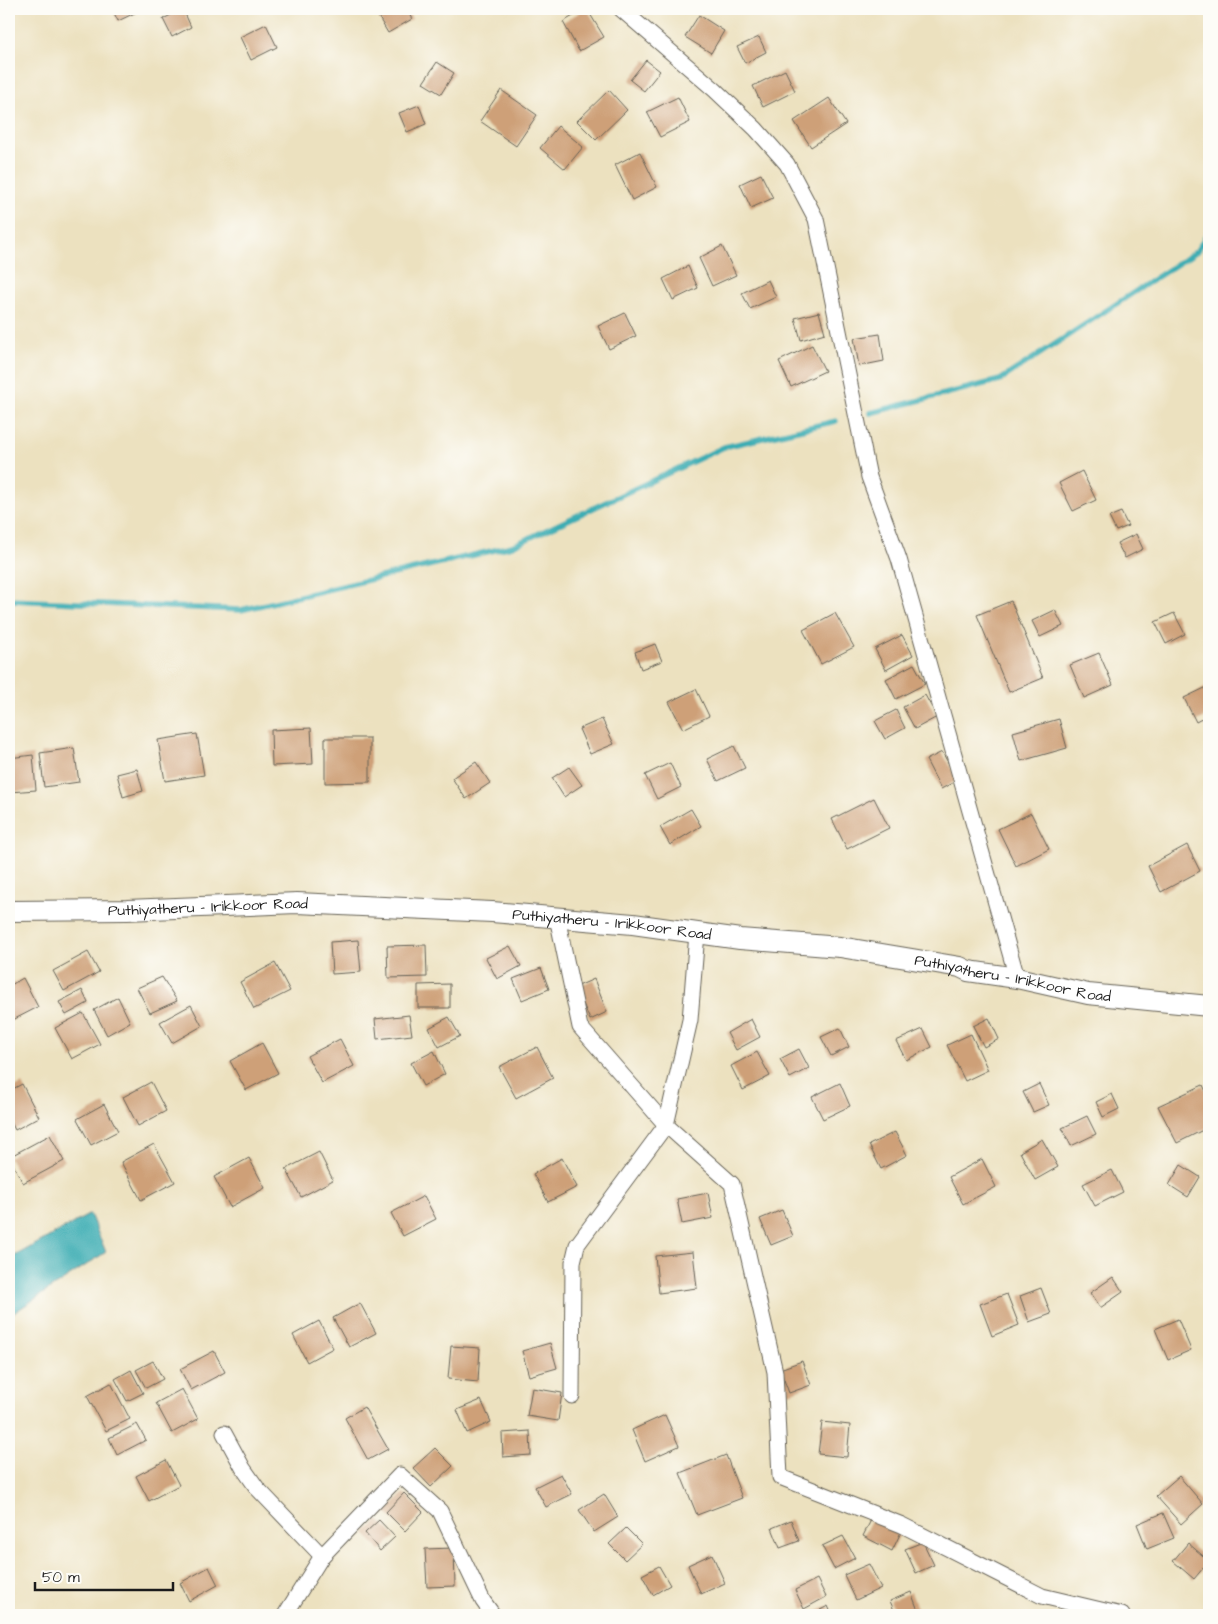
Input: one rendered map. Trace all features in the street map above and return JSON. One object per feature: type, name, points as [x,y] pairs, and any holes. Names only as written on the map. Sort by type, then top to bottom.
[{"type":"main road","name":"Puthiyatheru - Irikkoor Road","points":[[9,911],[127,910],[297,903],[492,912],[633,924],[740,939],[840,947],[1017,978],[1088,994],[1209,1006]]},
{"type":"street","points":[[621,9],[715,90],[756,129],[787,164],[816,219],[869,477],[899,559],[1017,978]]},
{"type":"street","points":[[557,918],[580,1027],[666,1125],[732,1184],[775,1372],[780,1477],[902,1525],[1042,1596],[1122,1615]]},
{"type":"street","points":[[572,1396],[574,1262],[577,1245],[666,1125],[690,1020],[697,933]]},
{"type":"street","points":[[224,1433],[257,1488],[322,1556]]},
{"type":"street","points":[[285,1615],[322,1556],[400,1475],[440,1511],[483,1600],[493,1615]]},
{"type":"water","points":[[90,1214],[106,1252],[9,1316],[9,1259]]},
{"type":"building","points":[[112,9],[141,9],[141,10],[118,21]]},
{"type":"building","points":[[183,9],[191,27],[172,37],[163,19]]},
{"type":"building","points":[[383,9],[406,9],[412,19],[388,33],[376,13]]},
{"type":"building","points":[[587,9],[604,37],[579,51],[563,22]]},
{"type":"building","points":[[699,15],[724,31],[711,53],[685,37]]},
{"type":"building","points":[[266,24],[277,47],[251,60],[240,37]]},
{"type":"building","points":[[759,37],[766,52],[745,63],[737,47]]},
{"type":"building","points":[[646,60],[660,71],[644,91],[630,80]]},
{"type":"building","points":[[437,62],[454,73],[441,94],[423,83]]},
{"type":"building","points":[[785,70],[795,91],[763,107],[753,86]]},
{"type":"building","points":[[501,90],[537,115],[516,146],[480,121]]},
{"type":"building","points":[[609,90],[627,110],[596,140],[577,121]]},
{"type":"building","points":[[678,97],[690,122],[660,137],[647,112]]},
{"type":"building","points":[[829,98],[846,124],[811,147],[794,121]]},
{"type":"building","points":[[419,105],[426,124],[407,132],[399,113]]},
{"type":"building","points":[[558,126],[583,147],[565,169],[540,148]]},
{"type":"building","points":[[640,152],[657,187],[632,200],[615,165]]},
{"type":"building","points":[[761,174],[773,198],[751,208],[740,184]]},
{"type":"building","points":[[722,246],[736,275],[712,286],[699,258]]},
{"type":"building","points":[[688,266],[698,288],[673,300],[663,279]]},
{"type":"building","points":[[768,280],[776,297],[750,309],[742,293]]},
{"type":"building","points":[[819,312],[825,333],[801,340],[795,318]]},
{"type":"building","points":[[625,313],[636,336],[609,349],[598,326]]},
{"type":"building","points":[[880,334],[884,361],[859,366],[854,338]]},
{"type":"building","points":[[812,345],[825,371],[791,387],[779,361]]},
{"type":"building","points":[[1082,471],[1096,500],[1073,511],[1059,483]]},
{"type":"building","points":[[1121,512],[1128,526],[1116,531],[1109,517]]},
{"type":"building","points":[[1136,534],[1143,549],[1125,558],[1117,543]]},
{"type":"building","points":[[1011,601],[1043,678],[1009,692],[977,615]]},
{"type":"building","points":[[1055,610],[1063,626],[1040,637],[1032,621]]},
{"type":"building","points":[[835,613],[854,647],[821,664],[803,630]]},
{"type":"building","points":[[1174,613],[1185,634],[1166,644],[1155,622]]},
{"type":"building","points":[[902,635],[913,655],[886,670],[875,649]]},
{"type":"building","points":[[655,644],[662,661],[641,669],[635,652]]},
{"type":"building","points":[[1099,653],[1113,685],[1084,698],[1070,665]]},
{"type":"building","points":[[914,664],[925,684],[896,699],[886,679]]},
{"type":"building","points":[[1209,686],[1209,715],[1196,722],[1184,698]]},
{"type":"building","points":[[696,689],[709,716],[683,729],[669,702]]},
{"type":"building","points":[[925,695],[937,717],[915,729],[903,707]]},
{"type":"building","points":[[896,710],[905,728],[885,739],[875,721]]},
{"type":"building","points":[[602,719],[614,744],[590,754],[579,729]]},
{"type":"building","points":[[1059,719],[1067,748],[1021,761],[1013,732]]},
{"type":"building","points":[[311,728],[313,764],[272,766],[271,730]]},
{"type":"building","points":[[197,734],[204,775],[165,781],[158,740]]},
{"type":"building","points":[[325,738],[370,738],[370,782],[325,783]]},
{"type":"building","points":[[734,746],[745,768],[718,781],[707,759]]},
{"type":"building","points":[[74,748],[79,782],[44,787],[40,753]]},
{"type":"building","points":[[942,752],[958,780],[941,789],[926,760]]},
{"type":"building","points":[[33,755],[36,790],[10,792],[9,758]]},
{"type":"building","points":[[476,762],[490,783],[466,799],[452,778]]},
{"type":"building","points":[[670,763],[681,787],[657,799],[645,775]]},
{"type":"building","points":[[569,767],[582,785],[564,797],[552,778]]},
{"type":"building","points":[[137,769],[143,791],[123,797],[117,774]]},
{"type":"building","points":[[874,798],[889,828],[847,849],[832,819]]},
{"type":"building","points":[[691,809],[701,826],[670,845],[660,827]]},
{"type":"building","points":[[1031,813],[1049,849],[1016,866],[998,829]]},
{"type":"building","points":[[1187,845],[1200,871],[1161,892],[1148,866]]},
{"type":"building","points":[[358,940],[361,972],[332,974],[330,942]]},
{"type":"building","points":[[426,945],[427,977],[388,978],[387,946]]},
{"type":"building","points":[[510,946],[521,966],[497,979],[486,958]]},
{"type":"building","points":[[88,952],[99,972],[64,991],[53,971]]},
{"type":"building","points":[[275,963],[290,991],[254,1009],[240,982]]},
{"type":"building","points":[[541,968],[549,989],[522,1000],[513,979]]},
{"type":"building","points":[[162,977],[177,1001],[150,1013],[137,988]]},
{"type":"building","points":[[23,978],[38,1007],[9,1022],[9,986]]},
{"type":"building","points":[[594,979],[607,1012],[590,1020],[576,987]]},
{"type":"building","points":[[450,984],[450,1008],[418,1008],[418,985]]},
{"type":"building","points":[[82,990],[88,1003],[66,1015],[59,1002]]},
{"type":"building","points":[[118,997],[130,1022],[107,1035],[94,1010]]},
{"type":"building","points":[[191,1005],[202,1026],[172,1043],[160,1022]]},
{"type":"building","points":[[83,1013],[100,1044],[72,1059],[55,1028]]},
{"type":"building","points":[[409,1015],[412,1035],[377,1039],[375,1019]]},
{"type":"building","points":[[449,1017],[460,1036],[439,1047],[429,1028]]},
{"type":"building","points":[[989,1018],[999,1039],[984,1047],[973,1026]]},
{"type":"building","points":[[751,1019],[760,1037],[736,1050],[727,1033]]},
{"type":"building","points":[[840,1028],[849,1047],[831,1056],[821,1037]]},
{"type":"building","points":[[923,1029],[932,1047],[906,1060],[896,1041]]},
{"type":"building","points":[[971,1034],[988,1070],[965,1081],[947,1045]]},
{"type":"building","points":[[340,1039],[354,1066],[322,1083],[307,1056]]},
{"type":"building","points":[[262,1043],[278,1073],[246,1090],[230,1061]]},
{"type":"building","points":[[537,1047],[553,1078],[516,1098],[499,1067]]},
{"type":"building","points":[[799,1049],[809,1068],[790,1078],[780,1059]]},
{"type":"building","points":[[434,1051],[445,1074],[423,1086],[411,1063]]},
{"type":"building","points":[[757,1052],[770,1076],[743,1090],[731,1066]]},
{"type":"building","points":[[151,1082],[166,1111],[138,1126],[123,1097]]},
{"type":"building","points":[[840,1083],[850,1106],[823,1119],[812,1097]]},
{"type":"building","points":[[22,1084],[39,1117],[15,1130],[9,1118],[9,1091]]},
{"type":"building","points":[[1039,1084],[1049,1105],[1033,1112],[1023,1092]]},
{"type":"building","points":[[1203,1085],[1209,1098],[1209,1127],[1177,1143],[1158,1106]]},
{"type":"building","points":[[1112,1094],[1119,1109],[1103,1117],[1096,1102]]},
{"type":"building","points":[[104,1104],[118,1131],[91,1145],[77,1119]]},
{"type":"building","points":[[1087,1116],[1096,1134],[1071,1146],[1062,1128]]},
{"type":"building","points":[[895,1132],[907,1155],[881,1169],[869,1145]]},
{"type":"building","points":[[50,1135],[64,1161],[23,1183],[9,1157]]},
{"type":"building","points":[[1042,1139],[1058,1167],[1035,1180],[1020,1152]]},
{"type":"building","points":[[154,1144],[175,1182],[141,1200],[121,1162]]},
{"type":"building","points":[[319,1152],[333,1180],[301,1197],[286,1169]]},
{"type":"building","points":[[249,1158],[265,1188],[230,1207],[214,1177]]},
{"type":"building","points":[[562,1158],[577,1187],[548,1202],[533,1174]]},
{"type":"building","points":[[982,1159],[996,1187],[963,1204],[949,1177]]},
{"type":"building","points":[[1181,1165],[1200,1177],[1188,1197],[1169,1185]]},
{"type":"building","points":[[1112,1170],[1123,1192],[1095,1206],[1083,1184]]},
{"type":"building","points":[[708,1193],[713,1218],[682,1224],[677,1199]]},
{"type":"building","points":[[424,1196],[436,1219],[403,1236],[391,1213]]},
{"type":"building","points":[[782,1210],[793,1236],[771,1245],[760,1219]]},
{"type":"building","points":[[693,1252],[697,1288],[659,1293],[655,1256]]},
{"type":"building","points":[[1113,1277],[1123,1292],[1100,1308],[1090,1293]]},
{"type":"building","points":[[1041,1288],[1051,1314],[1029,1322],[1020,1296]]},
{"type":"building","points":[[1007,1294],[1019,1325],[992,1336],[980,1304]]},
{"type":"building","points":[[360,1303],[376,1333],[349,1347],[333,1318]]},
{"type":"building","points":[[1178,1319],[1191,1350],[1168,1360],[1155,1329]]},
{"type":"building","points":[[319,1321],[333,1348],[307,1362],[293,1335]]},
{"type":"building","points":[[550,1343],[557,1368],[529,1376],[522,1351]]},
{"type":"building","points":[[451,1346],[480,1348],[478,1382],[448,1379]]},
{"type":"building","points":[[214,1351],[225,1372],[191,1390],[180,1369]]},
{"type":"building","points":[[153,1361],[163,1379],[146,1388],[136,1370]]},
{"type":"building","points":[[802,1361],[811,1385],[789,1393],[780,1369]]},
{"type":"building","points":[[131,1370],[143,1393],[127,1401],[115,1379]]},
{"type":"building","points":[[111,1383],[130,1419],[106,1431],[87,1396]]},
{"type":"building","points":[[532,1388],[562,1393],[558,1421],[527,1416]]},
{"type":"building","points":[[182,1389],[198,1419],[172,1433],[156,1403]]},
{"type":"building","points":[[481,1400],[491,1422],[467,1433],[457,1410]]},
{"type":"building","points":[[364,1407],[388,1449],[368,1460],[345,1418]]},
{"type":"building","points":[[665,1415],[679,1446],[645,1461],[632,1430]]},
{"type":"building","points":[[822,1422],[850,1425],[847,1457],[818,1454]]},
{"type":"building","points":[[137,1424],[146,1440],[117,1455],[109,1438]]},
{"type":"building","points":[[530,1431],[531,1455],[503,1457],[502,1433]]},
{"type":"building","points":[[435,1448],[453,1466],[431,1487],[413,1468]]},
{"type":"building","points":[[726,1455],[742,1498],[697,1515],[680,1473]]},
{"type":"building","points":[[166,1460],[179,1485],[149,1501],[136,1476]]},
{"type":"building","points":[[561,1474],[572,1494],[546,1507],[535,1487]]},
{"type":"building","points":[[1179,1476],[1203,1504],[1181,1524],[1156,1496]]},
{"type":"building","points":[[404,1493],[423,1512],[405,1531],[386,1512]]},
{"type":"building","points":[[604,1494],[618,1517],[594,1532],[579,1510]]},
{"type":"building","points":[[1163,1513],[1174,1538],[1147,1549],[1137,1524]]},
{"type":"building","points":[[872,1518],[901,1532],[892,1551],[863,1536]]},
{"type":"building","points":[[379,1520],[395,1537],[380,1551],[365,1533]]},
{"type":"building","points":[[791,1520],[799,1541],[780,1548],[772,1528]]},
{"type":"building","points":[[626,1528],[642,1544],[625,1560],[609,1544]]},
{"type":"building","points":[[843,1536],[855,1558],[834,1569],[822,1546]]},
{"type":"building","points":[[923,1542],[934,1565],[916,1573],[905,1549]]},
{"type":"building","points":[[1188,1543],[1209,1561],[1194,1579],[1173,1561]]},
{"type":"building","points":[[454,1548],[455,1586],[427,1587],[425,1549]]},
{"type":"building","points":[[712,1554],[725,1583],[701,1594],[688,1565]]},
{"type":"building","points":[[869,1564],[881,1588],[856,1600],[844,1575]]},
{"type":"building","points":[[659,1566],[670,1585],[653,1595],[642,1575]]},
{"type":"building","points":[[209,1567],[218,1585],[189,1601],[180,1583]]},
{"type":"building","points":[[817,1579],[826,1597],[804,1609],[795,1590]]},
{"type":"building","points":[[911,1592],[919,1613],[896,1615],[890,1601]]},
{"type":"building","points":[[828,1606],[832,1615],[810,1615]]},
{"type":"waterway","points":[[870,413],[1000,380],[1197,251],[1209,231]]},
{"type":"waterway","points":[[9,600],[241,610],[512,546],[724,447],[836,421]]}]
